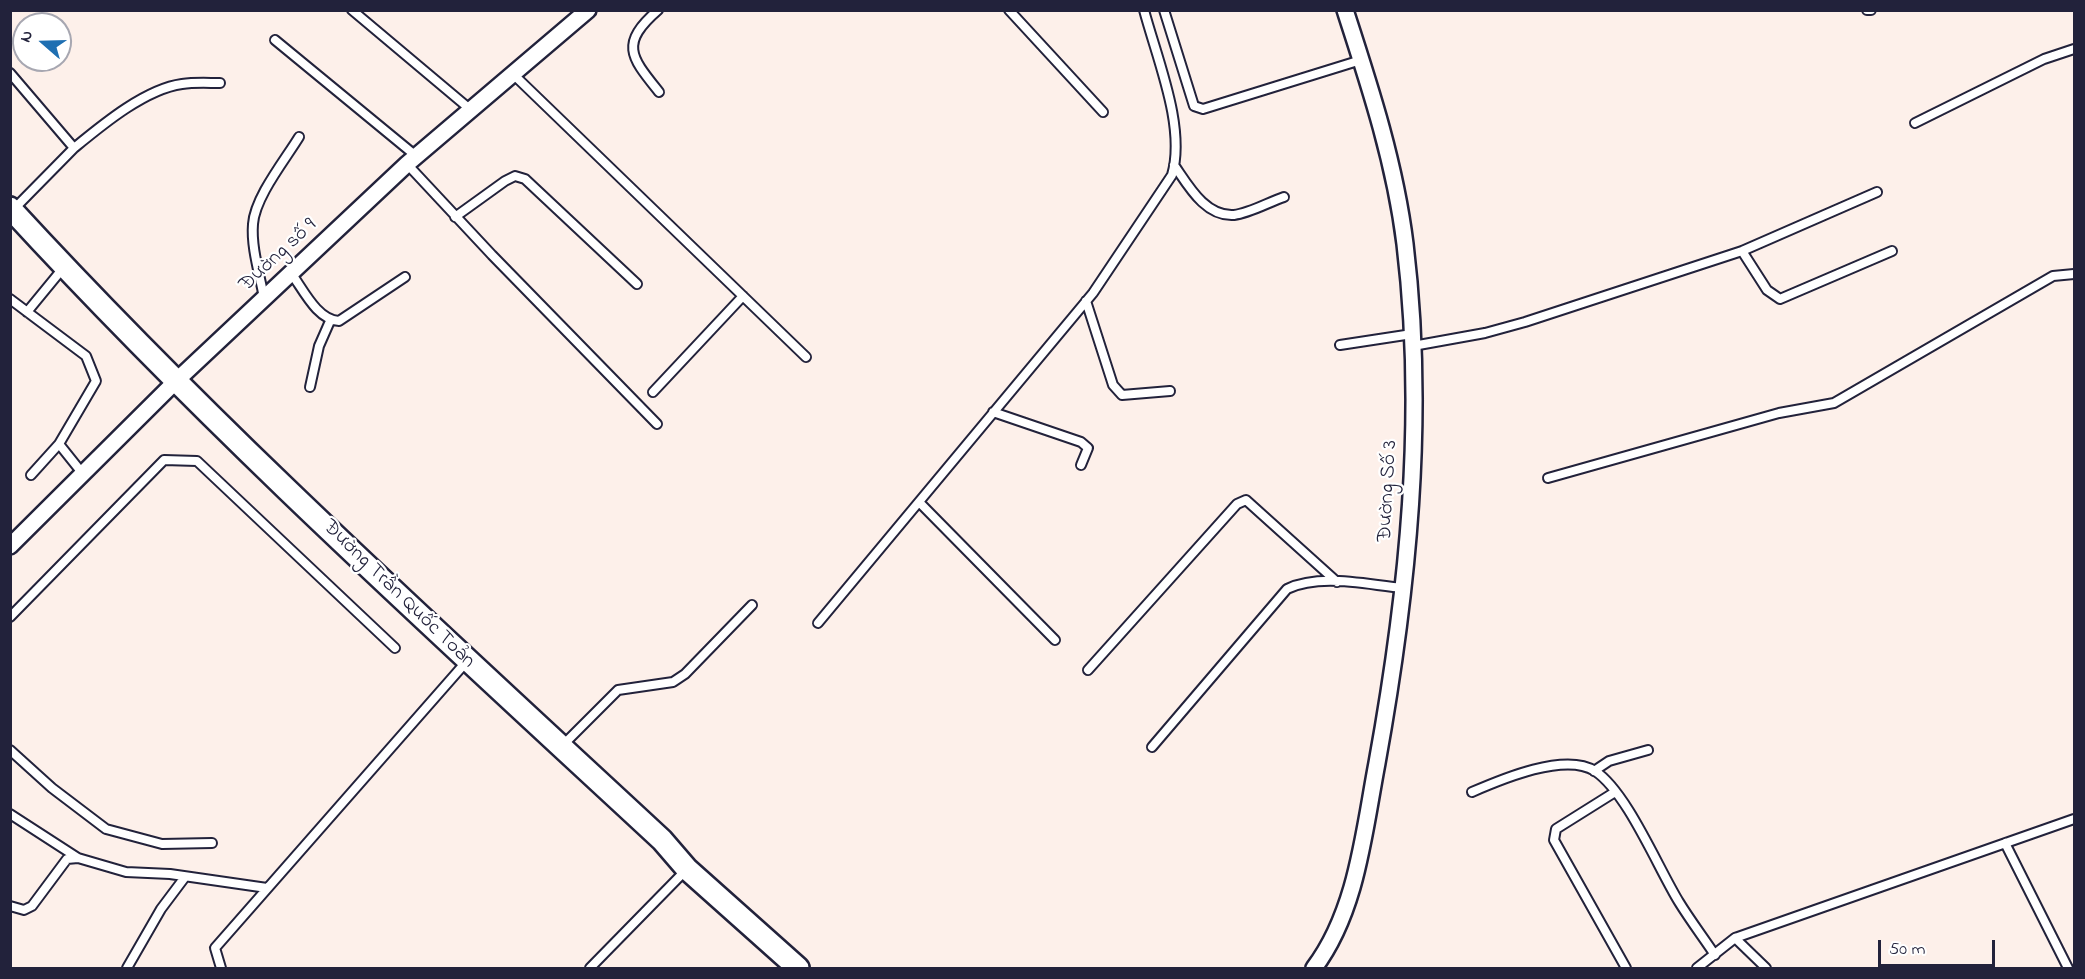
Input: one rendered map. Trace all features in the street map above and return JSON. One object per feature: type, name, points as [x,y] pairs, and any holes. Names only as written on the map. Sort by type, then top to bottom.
[{"type":"main road","name":"Đường Trần Quốc Toản","points":[[12,209],[64,267],[175,382],[467,661],[662,840],[687,869],[798,969]]},
{"type":"street","name":"Đường số 9","points":[[10,546],[175,382],[412,160],[588,10]]},
{"type":"street","name":"Đường Số 3","points":[[1314,969],[1342,915],[1359,859],[1391,684],[1411,518],[1412,340],[1405,244],[1387,145],[1345,10]]},
{"type":"lane","points":[[352,10],[471,110]]},
{"type":"lane","points":[[658,10],[634,36],[631,48],[634,60],[659,92]]},
{"type":"lane","points":[[1009,10],[1103,112]]},
{"type":"lane","points":[[818,623],[1086,301],[1172,175],[1178,155],[1177,132],[1144,10]]},
{"type":"lane","points":[[1164,10],[1194,106],[1203,109],[1361,60]]},
{"type":"lane","points":[[275,40],[412,160],[455,217],[657,424]]},
{"type":"lane","points":[[1915,123],[2044,59],[2074,49]]},
{"type":"lane","points":[[10,74],[74,148]]},
{"type":"lane","points":[[513,74],[806,357]]},
{"type":"lane","points":[[12,209],[74,148],[121,112],[156,92],[181,84],[220,83]]},
{"type":"lane","points":[[264,298],[253,236],[253,222],[260,202],[299,137]]},
{"type":"lane","points":[[1174,165],[1198,199],[1220,211],[1234,215],[1284,197]]},
{"type":"lane","points":[[455,217],[505,181],[515,176],[525,178],[637,284]]},
{"type":"lane","points":[[1340,345],[1485,333],[1525,322],[1742,251],[1877,192]]},
{"type":"lane","points":[[1742,251],[1767,290],[1780,299],[1892,251]]},
{"type":"lane","points":[[27,312],[64,267]]},
{"type":"lane","points":[[291,273],[321,314],[330,321],[339,321],[405,277]]},
{"type":"lane","points":[[1548,478],[1779,413],[1834,403],[2053,276],[2074,274]]},
{"type":"lane","points":[[653,392],[743,296]]},
{"type":"lane","points":[[10,299],[86,356],[96,381],[59,444],[31,475]]},
{"type":"lane","points":[[1086,301],[1113,385],[1122,395],[1170,391]]},
{"type":"lane","points":[[310,387],[319,346],[330,321]]},
{"type":"lane","points":[[993,412],[1081,442],[1088,448],[1081,465]]},
{"type":"lane","points":[[59,444],[83,474]]},
{"type":"lane","points":[[10,617],[164,460],[197,461],[395,648]]},
{"type":"lane","points":[[1088,670],[1237,504],[1246,500],[1337,582]]},
{"type":"lane","points":[[919,502],[1055,640]]},
{"type":"lane","points":[[1152,747],[1287,589],[1301,582],[1337,582],[1404,588]]},
{"type":"lane","points":[[561,747],[618,690],[673,682],[685,674],[752,605]]},
{"type":"lane","points":[[220,969],[215,948],[467,661]]},
{"type":"lane","points":[[10,750],[52,788],[106,829],[162,844],[212,843]]},
{"type":"lane","points":[[1594,771],[1609,761],[1648,750]]},
{"type":"lane","points":[[1472,792],[1503,778],[1563,764],[1594,771],[1615,792],[1679,901],[1715,955]]},
{"type":"lane","points":[[1615,792],[1556,829],[1554,840],[1626,969]]},
{"type":"lane","points":[[10,814],[78,858],[126,872],[267,888]]},
{"type":"lane","points":[[1697,969],[1735,938],[2074,819]]},
{"type":"lane","points":[[2005,843],[2068,969]]},
{"type":"lane","points":[[10,906],[24,910],[32,906],[67,859],[78,858]]},
{"type":"lane","points":[[590,969],[687,869]]},
{"type":"lane","points":[[127,969],[161,909],[184,877]]},
{"type":"lane","points":[[1735,938],[1766,969]]},
{"type":"shaded area","points":[[11,11],[2074,11],[2074,968],[11,968]]}]
